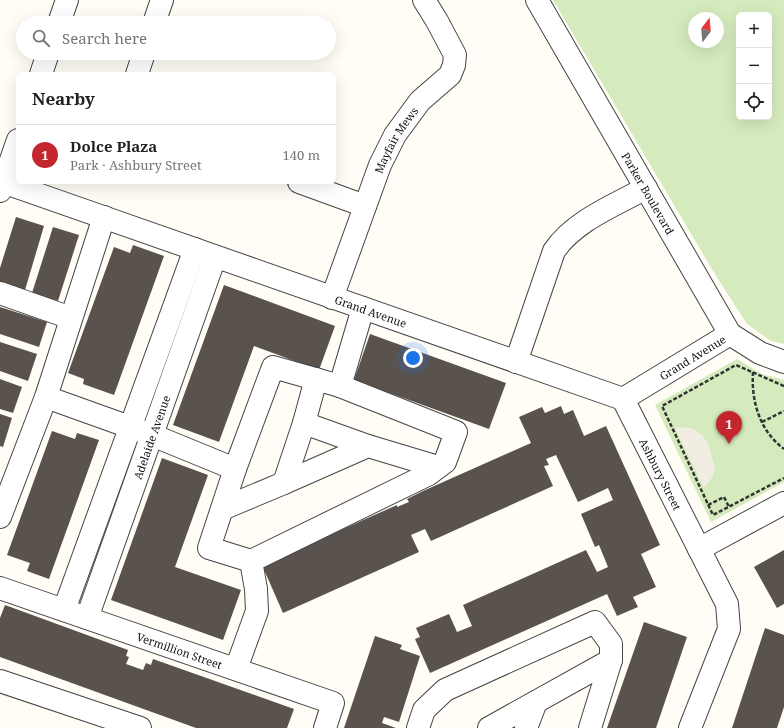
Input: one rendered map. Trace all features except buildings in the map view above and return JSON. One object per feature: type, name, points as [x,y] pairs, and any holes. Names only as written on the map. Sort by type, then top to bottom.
[{"type":"street","points":[[61,16],[67,0]]},
{"type":"street","points":[[156,16],[162,0]]},
{"type":"street","name":"Mayfair Mews","points":[[332,298],[380,165],[395,136],[420,101],[450,75],[454,65],[455,55],[424,0]]},
{"type":"street","name":"Parker Boulevard","points":[[537,0],[730,334],[760,353],[784,362]]},
{"type":"street","points":[[42,72],[46,60]]},
{"type":"street","points":[[138,72],[142,60]]},
{"type":"street","points":[[1,185],[16,145]]},
{"type":"street","points":[[304,184],[365,206]]},
{"type":"street","name":"Grand Avenue","points":[[1,185],[104,217],[623,399],[730,334]]},
{"type":"street","points":[[516,362],[554,251],[560,242],[568,234],[592,218],[646,188]]},
{"type":"street","points":[[0,517],[46,396],[104,217]]},
{"type":"street","name":"Adelaide Avenue","points":[[64,610],[195,249]]},
{"type":"street","name":"Adelaide Avenue","points":[[87,618],[215,257]]},
{"type":"street","points":[[0,293],[71,318]]},
{"type":"street","points":[[340,386],[363,308]]},
{"type":"street","points":[[273,367],[316,379],[340,386],[456,432],[445,462],[429,474],[251,561],[209,548],[234,469],[273,367]]},
{"type":"street","points":[[284,483],[304,423],[316,379]]},
{"type":"street","points":[[46,396],[152,435],[234,469]]},
{"type":"street","name":"Ashbury Street","points":[[623,399],[727,604],[728,629],[690,728]]},
{"type":"street","points":[[304,423],[368,446],[438,467]]},
{"type":"street","points":[[222,509],[368,446]]},
{"type":"street","points":[[699,549],[784,503]]},
{"type":"street","points":[[236,669],[257,611],[256,589],[251,561]]},
{"type":"street","name":"Vermillion Street","points":[[0,588],[333,703],[325,728]]},
{"type":"street","points":[[418,728],[424,710],[445,690],[596,622],[611,644],[611,660],[590,728]]},
{"type":"street","points":[[489,728],[611,660]]},
{"type":"street","points":[[0,681],[140,728]]},
{"type":"street","points":[[526,728],[536,702]]},
{"type":"path","points":[[784,386],[736,365],[662,406],[713,515],[784,478]]},
{"type":"path","points":[[753,372],[754,398],[762,422],[767,432],[784,449]]},
{"type":"path","points":[[762,422],[784,411]]},
{"type":"path","points":[[708,505],[724,497],[729,507]]},
{"type":"green space","points":[[553,0],[784,0],[784,344],[771,341],[747,324],[713,271]]},
{"type":"green space","points":[[737,359],[762,374],[784,380],[784,482],[711,522],[655,405]]},
{"type":"shaded area","points":[[675,428],[692,428],[702,435],[709,445],[715,468],[713,476],[704,488]]},
{"type":"place","name":"Dolce Plaza","points":[[729,444]]}]
